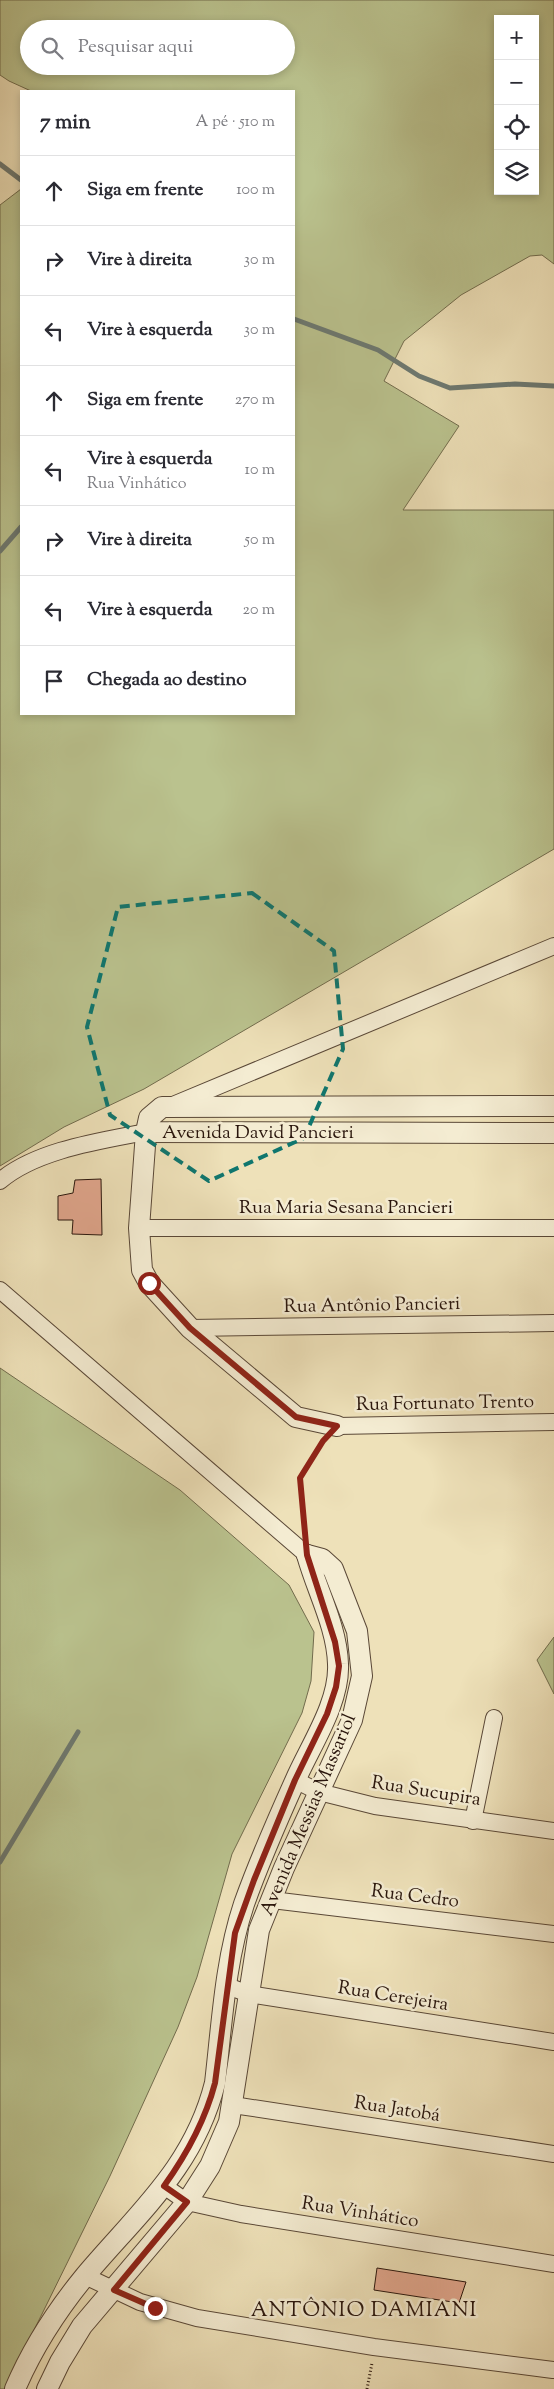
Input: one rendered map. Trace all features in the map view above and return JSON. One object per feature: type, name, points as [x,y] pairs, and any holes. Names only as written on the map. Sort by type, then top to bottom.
[{"type":"street","points":[[169,1107],[554,946]]},
{"type":"street","name":"Avenida David Pancieri","points":[[554,1106],[162,1107],[152,1113],[146,1132],[554,1133]]},
{"type":"street","points":[[0,1181],[13,1170],[45,1157],[95,1142],[146,1132],[139,1228],[142,1270],[161,1298],[190,1328],[296,1417],[337,1426]]},
{"type":"street","name":"Rua Maria Sesana Pancieri","points":[[139,1228],[554,1228]]},
{"type":"street","points":[[0,1290],[307,1555]]},
{"type":"street","name":"Rua Antônio Pancieri","points":[[190,1328],[554,1323]]},
{"type":"street","name":"Rua Fortunato Trento","points":[[337,1426],[554,1422]]},
{"type":"street","name":"Avenida Messias Massariol","points":[[15,2389],[51,2322],[85,2276],[164,2186],[201,2127],[209,2106],[215,2083],[235,1933],[245,1902],[295,1780],[327,1714],[336,1687],[339,1666],[329,1621],[307,1555]]},
{"type":"street","name":"Avenida Messias Massariol","points":[[47,2389],[60,2362],[82,2326],[187,2202],[223,2138],[233,2105],[259,1930],[284,1868],[352,1720],[362,1676],[357,1630],[333,1569],[322,1559],[307,1555]]},
{"type":"street","points":[[473,1821],[494,1718]]},
{"type":"street","name":"Rua Sucupira","points":[[295,1780],[319,1792],[375,1806],[473,1821],[554,1830]]},
{"type":"street","name":"Rua Cedro","points":[[272,1900],[554,1934]]},
{"type":"street","name":"Rua Cerejeira","points":[[227,1986],[249,1994],[554,2042]]},
{"type":"street","name":"Rua Jatobá","points":[[233,2105],[554,2154]]},
{"type":"street","name":"Rua Vinhático","points":[[164,2186],[187,2202],[241,2214],[554,2264]]},
{"type":"street","points":[[85,2276],[155,2308],[196,2318],[374,2347],[553,2370]]},
{"type":"path","points":[[307,1555],[300,1478],[323,1441],[337,1426]]},
{"type":"path","points":[[367,2389],[374,2347]]},
{"type":"highlighted area","points":[[252,893],[334,951],[343,1049],[304,1138],[209,1181],[110,1115],[87,1027],[118,907]]},
{"type":"green space","points":[[0,0],[554,0],[554,264],[542,255],[530,256],[461,295],[404,341],[384,381],[459,426],[403,510],[554,510],[554,849],[144,1089],[64,1127],[0,1166],[0,205],[20,190],[20,715],[295,715],[295,90],[29,90],[0,75]]},
{"type":"green space","points":[[0,1368],[180,1490],[289,1585],[314,1632],[311,1681],[302,1713],[232,1854],[197,1977],[178,2027],[110,2176],[5,2389],[0,2389]]},
{"type":"green space","points":[[554,1637],[554,1694],[537,1660]]},
{"type":"building","points":[[101,1179],[102,1235],[72,1234],[73,1220],[58,1220],[58,1196],[73,1193],[75,1180]]},
{"type":"building","points":[[377,2268],[466,2282],[459,2303],[374,2290]]},
{"type":"waterway","points":[[0,164],[20,179]]},
{"type":"waterway","points":[[295,319],[378,350],[419,376],[450,388],[515,384],[554,386]]},
{"type":"waterway","points":[[0,551],[20,528]]},
{"type":"waterway","points":[[0,1862],[78,1732]]},
{"type":"district","name":"ANTÔNIO DAMIANI","points":[[364,2311]]},
{"type":"route","points":[[149,1283],[190,1328],[296,1417],[337,1426],[323,1441],[300,1478],[307,1555],[329,1621],[339,1666],[336,1687],[327,1714],[295,1780],[245,1902],[235,1933],[215,2083],[209,2106],[201,2127],[164,2186],[187,2202],[114,2290],[155,2308]]}]
